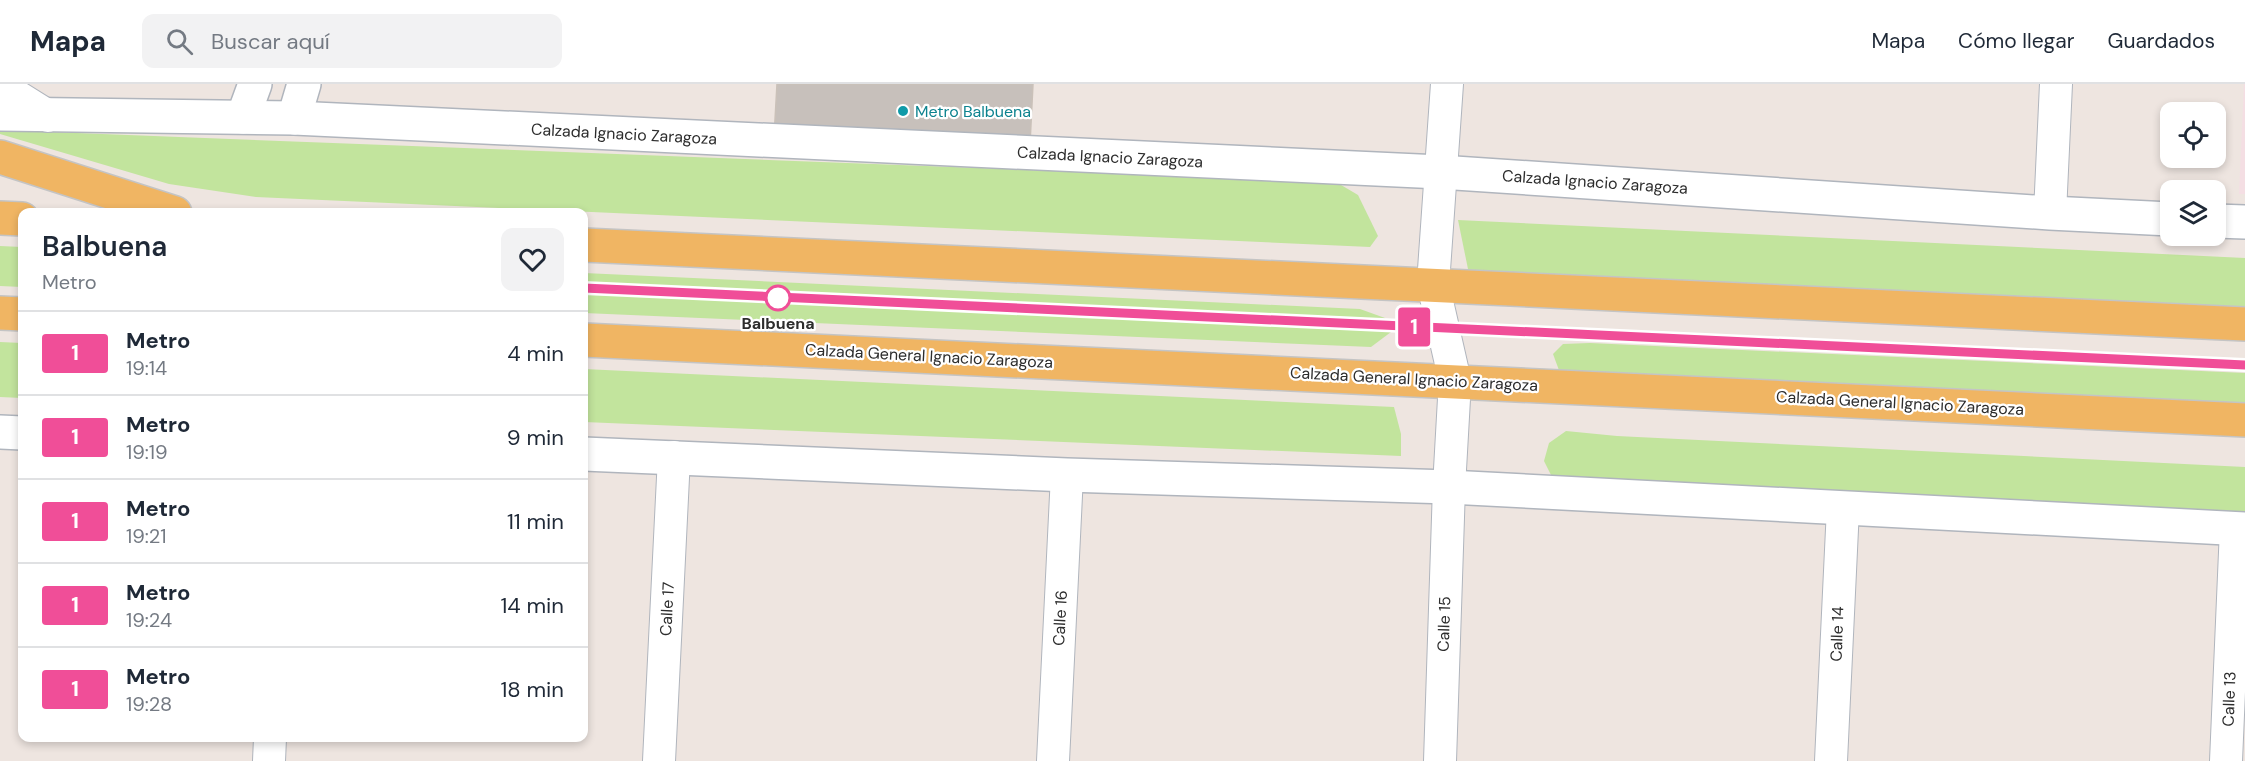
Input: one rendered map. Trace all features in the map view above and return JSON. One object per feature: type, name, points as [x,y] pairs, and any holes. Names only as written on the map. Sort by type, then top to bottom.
[{"type":"main road","points":[[243,117],[255,84]]},
{"type":"main road","points":[[294,118],[304,84]]},
{"type":"main road","name":"Calzada Ignacio Zaragoza","points":[[0,114],[294,118],[1440,172],[2160,218]]},
{"type":"main road","points":[[0,157],[160,208]]},
{"type":"main road","points":[[0,218],[18,219]]},
{"type":"main road","points":[[2226,221],[2245,222]]},
{"type":"main road","points":[[588,245],[2245,324]]},
{"type":"main road","points":[[0,313],[18,314]]},
{"type":"main road","name":"Calzada General Ignacio Zaragoza","points":[[588,340],[2245,420]]},
{"type":"main road","points":[[0,432],[18,433]]},
{"type":"main road","points":[[588,454],[1067,475],[1449,487],[2240,529]]},
{"type":"street","name":"Calle 15","points":[[1440,761],[1449,487],[1455,381],[1433,284],[1446,84]]},
{"type":"street","points":[[2050,213],[2056,84]]},
{"type":"street","points":[[0,86],[48,116]]},
{"type":"street","name":"Calle 17","points":[[659,761],[674,457]]},
{"type":"street","name":"Calle 16","points":[[1053,761],[1067,475]]},
{"type":"street","name":"Calle 14","points":[[1832,761],[1843,508]]},
{"type":"street","name":"Calle 13","points":[[2226,761],[2240,529]]},
{"type":"street","points":[[269,761],[270,742]]},
{"type":"shaded area","points":[[2244,84],[2245,194],[2239,194]]},
{"type":"green space","points":[[0,130],[1336,182],[1358,195],[1378,236],[1370,247],[588,212],[588,208],[501,208],[256,197],[169,184],[0,134]]},
{"type":"green space","points":[[1458,220],[2245,258],[2245,323],[1469,274]]},
{"type":"green space","points":[[0,246],[18,247],[18,287],[0,286]]},
{"type":"green space","points":[[588,273],[1360,309],[1385,318],[1391,332],[1371,347],[588,313]]},
{"type":"green space","points":[[0,342],[18,343],[18,398],[0,397]]},
{"type":"green space","points":[[1590,343],[2245,373],[2245,411],[1560,373],[1553,354],[1563,344]]},
{"type":"green space","points":[[588,369],[1394,407],[1401,434],[1401,456],[588,422]]},
{"type":"green space","points":[[1566,431],[1617,436],[2245,467],[2245,516],[1552,477],[1544,461],[1549,443]]},
{"type":"building","name":"Metro Balbuena","points":[[777,84],[1033,84],[1030,144],[774,138]]},
{"type":"metro line","name":"1","points":[[588,288],[2245,365]]},
{"type":"place","name":"Metro Balbuena","points":[[903,111]]},
{"type":"place","name":"Balbuena","points":[[778,298]]}]
